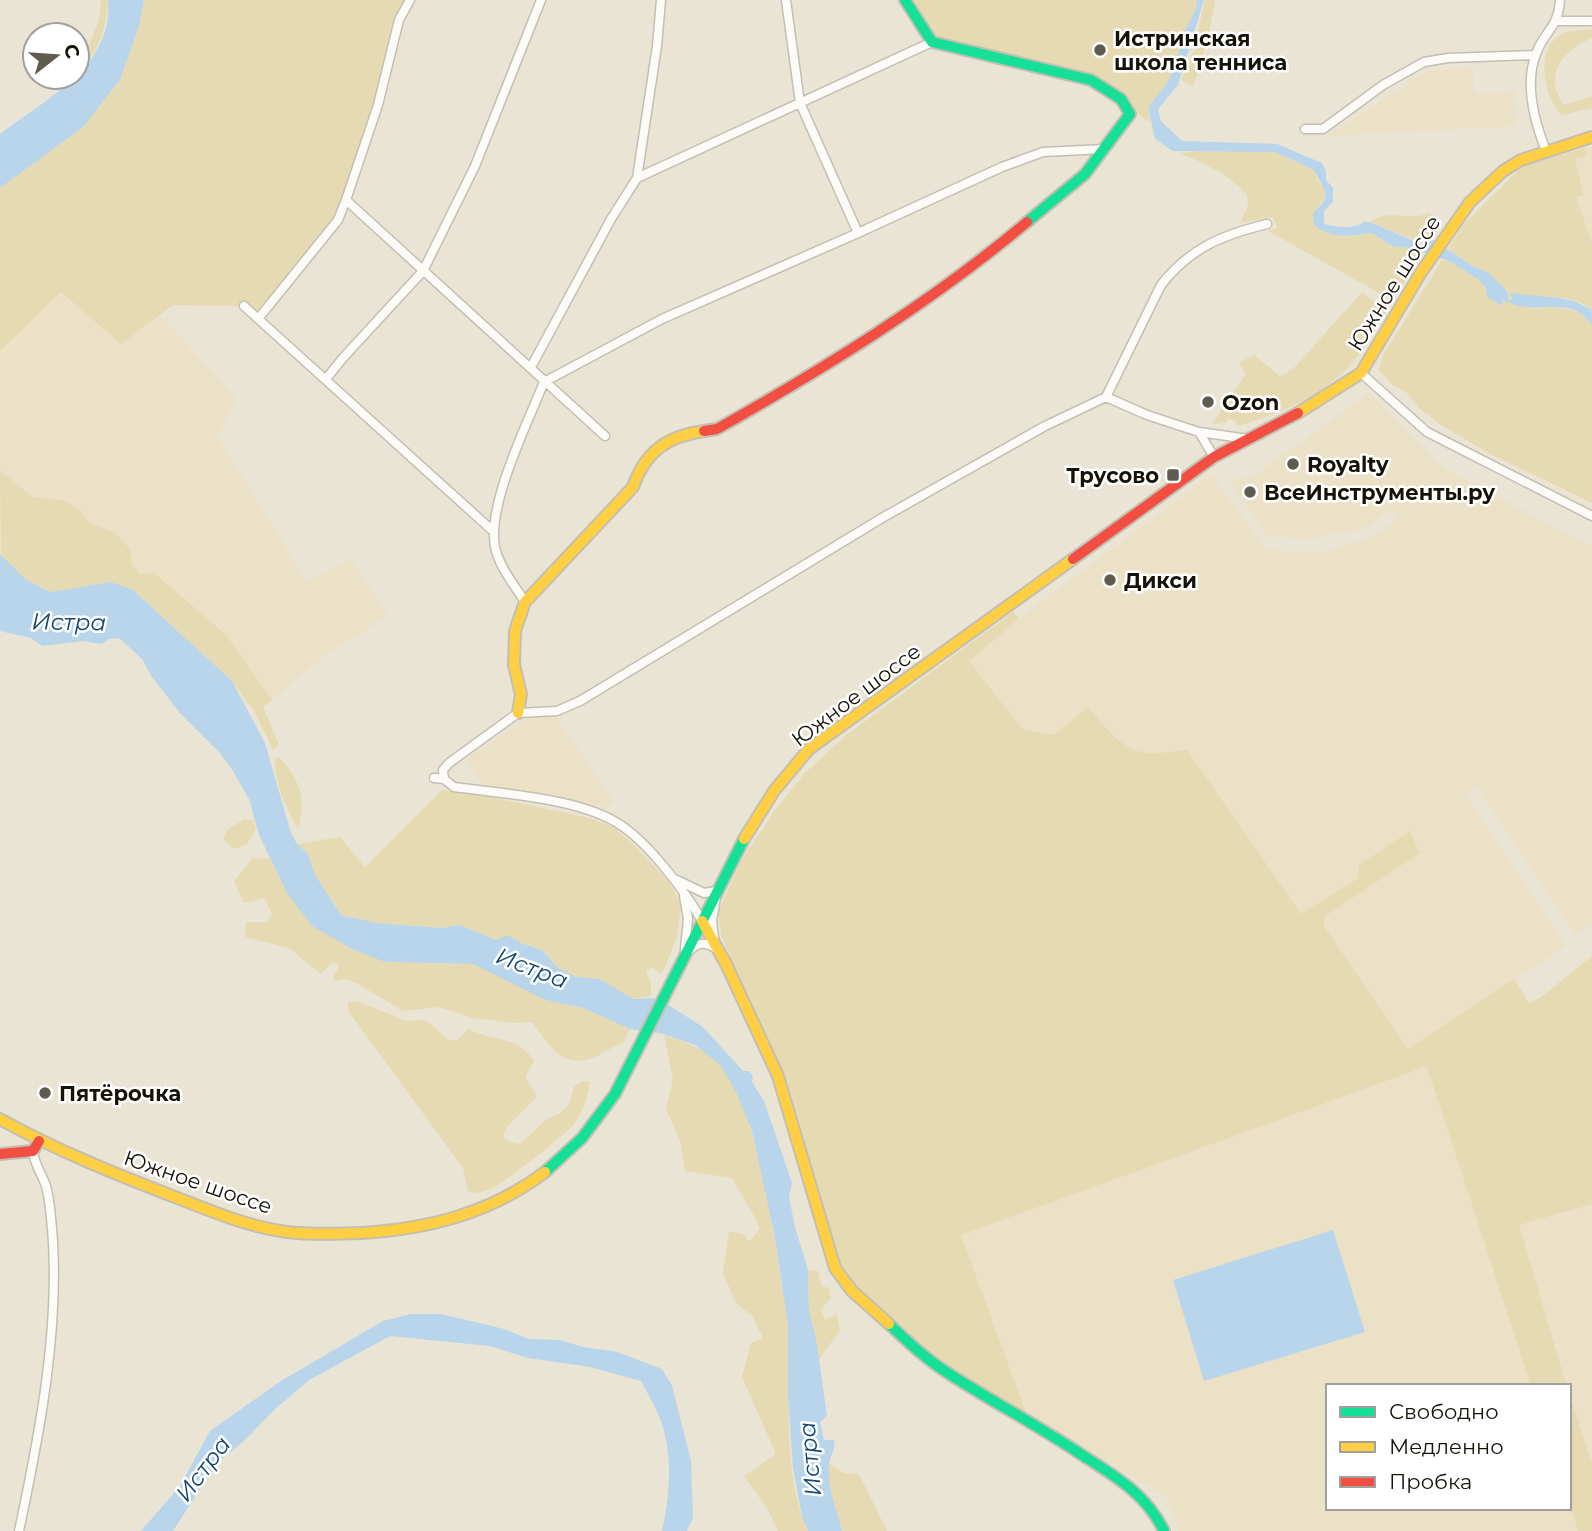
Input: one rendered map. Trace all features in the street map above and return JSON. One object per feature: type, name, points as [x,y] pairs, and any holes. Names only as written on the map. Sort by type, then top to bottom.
[{"type":"main road","points":[[518,713],[521,694],[514,665],[515,631],[525,602],[633,487],[639,470],[649,456],[682,434],[717,429],[818,372],[987,256],[1085,174],[1130,114],[1121,99],[1091,80],[932,42],[905,0]]},
{"type":"main road","name":"Южное шоссе","points":[[0,1119],[87,1163],[205,1208],[250,1223],[287,1231],[317,1234],[376,1233],[417,1228],[476,1213],[511,1196],[565,1156],[607,1107],[636,1056],[746,836],[773,792],[809,749],[1214,457],[1307,408],[1361,373],[1420,274],[1470,202],[1503,171],[1546,151],[1592,137]]},
{"type":"main road","points":[[702,920],[726,964],[778,1076],[835,1268],[852,1291],[918,1351],[949,1374],[1038,1426],[1128,1485],[1151,1507],[1164,1531]]},
{"type":"main road","points":[[0,1154],[33,1151],[39,1141]]},
{"type":"street","points":[[258,319],[338,220],[378,105],[399,20],[410,0]]},
{"type":"street","points":[[326,379],[423,271],[475,166],[541,0]]},
{"type":"street","points":[[531,367],[611,219],[637,178],[657,46],[661,0]]},
{"type":"street","points":[[786,0],[800,103],[858,233]]},
{"type":"street","points":[[1546,151],[1534,117],[1532,81],[1535,55],[1557,21],[1560,0]]},
{"type":"street","points":[[1557,21],[1592,21]]},
{"type":"street","points":[[637,178],[932,42]]},
{"type":"street","points":[[1305,129],[1323,129],[1383,85],[1424,62],[1448,58],[1535,55]]},
{"type":"street","points":[[525,602],[500,563],[495,549],[494,532],[502,489],[544,382],[662,319],[1002,167],[1043,152],[1105,149]]},
{"type":"street","points":[[346,200],[605,436]]},
{"type":"street","points":[[444,779],[443,770],[449,763],[518,713],[557,711],[580,701],[882,518],[1045,426],[1106,397],[1161,285],[1172,271],[1185,258],[1210,242],[1267,224]]},
{"type":"street","points":[[244,306],[494,532]]},
{"type":"street","points":[[1361,373],[1427,432],[1592,516]]},
{"type":"street","points":[[1106,397],[1147,415],[1199,432],[1248,439]]},
{"type":"street","points":[[1199,432],[1214,457]]},
{"type":"street","points":[[434,778],[444,779],[454,787],[556,802],[594,812],[622,826],[688,896],[702,920]]},
{"type":"street","points":[[672,878],[704,893],[717,891],[712,921],[715,948]]},
{"type":"street","points":[[672,878],[687,906],[688,932],[683,959]]},
{"type":"street","points":[[683,959],[695,945],[708,943],[715,948]]},
{"type":"street","points":[[19,1531],[39,1432],[54,1293],[51,1216],[47,1188],[34,1161],[33,1151]]},
{"type":"shaded area","points":[[101,0],[108,0],[103,31],[91,57],[91,40],[99,20]]},
{"type":"shaded area","points":[[144,0],[405,0],[396,19],[375,100],[335,218],[258,314],[244,306],[173,305],[121,344],[61,292],[0,351],[0,188],[83,127],[120,80],[139,26]]},
{"type":"shaded area","points":[[909,0],[1196,0],[1197,5],[1171,76],[1148,107],[1150,122],[1108,85],[932,37]]},
{"type":"shaded area","points":[[1205,0],[1215,0],[1208,37],[1193,87],[1181,80],[1194,49]]},
{"type":"shaded area","points":[[1592,29],[1592,38],[1572,49],[1559,65],[1555,84],[1564,105],[1592,96],[1592,108],[1561,115],[1546,84],[1544,72],[1548,49],[1555,39],[1564,33]]},
{"type":"shaded area","points":[[1473,68],[1474,94],[1515,92],[1516,126],[1327,136],[1428,71]]},
{"type":"shaded area","points":[[1592,147],[1592,244],[1576,197],[1575,159],[1586,156],[1585,148]]},
{"type":"shaded area","points":[[1585,148],[1587,156],[1575,159],[1583,195],[1576,197],[1592,244],[1592,310],[1574,300],[1563,298],[1509,293],[1513,300],[1509,301],[1489,273],[1471,265],[1448,249],[1464,224],[1523,166]]},
{"type":"shaded area","points":[[1209,150],[1275,152],[1314,170],[1325,189],[1325,199],[1317,207],[1314,225],[1334,235],[1372,233],[1392,246],[1409,248],[1424,254],[1390,299],[1268,231],[1277,228],[1273,217],[1240,223],[1248,206],[1247,195],[1216,170],[1179,153]]},
{"type":"shaded area","points":[[1429,213],[1437,218],[1440,227],[1427,245],[1370,222],[1384,216]]},
{"type":"shaded area","points":[[1442,260],[1472,275],[1502,306],[1502,299],[1538,309],[1554,307],[1579,311],[1592,325],[1592,503],[1490,454],[1441,425],[1379,370],[1381,359]]},
{"type":"shaded area","points":[[61,292],[121,344],[161,316],[236,398],[218,437],[307,582],[352,559],[388,616],[321,658],[272,700],[226,635],[139,574],[132,564],[131,550],[114,532],[91,524],[77,507],[63,500],[33,497],[0,471],[0,351]]},
{"type":"shaded area","points":[[1362,292],[1387,312],[1346,370],[1318,392],[1286,409],[1237,426],[1235,420],[1228,419],[1226,423],[1212,424],[1246,374],[1239,363],[1254,355],[1281,377],[1296,366]]},
{"type":"shaded area","points":[[1369,393],[1444,469],[1592,546],[1592,924],[1575,935],[1477,786],[1466,796],[1566,946],[1408,1050],[1323,925],[1324,916],[1420,853],[1410,831],[1359,865],[1357,879],[1301,915],[1187,750],[1156,755],[1127,748],[1088,708],[1054,735],[1022,730],[969,661],[1038,604],[1211,475],[1267,550],[1325,553],[1370,538],[1397,520],[1392,508],[1366,528],[1307,539],[1266,535],[1230,482],[1257,474]]},
{"type":"shaded area","points":[[0,471],[33,497],[63,500],[77,507],[91,524],[114,532],[131,550],[132,564],[139,574],[153,572],[226,635],[272,700],[263,707],[279,745],[273,750],[255,713],[232,681],[133,590],[50,592],[25,579],[1,556]]},
{"type":"shaded area","points":[[1013,612],[1019,619],[969,661],[1022,729],[1054,735],[1088,707],[1111,733],[1129,748],[1152,753],[1187,750],[1301,914],[1357,879],[1359,865],[1410,831],[1420,853],[1325,916],[1323,925],[1408,1049],[1514,979],[1529,1003],[1540,998],[1592,956],[1592,1204],[1519,1225],[1566,1384],[1530,1384],[1427,1066],[961,1235],[1026,1413],[940,1363],[865,1301],[839,1261],[788,1083],[742,987],[721,935],[718,911],[742,860],[773,813],[804,774],[845,736]]},
{"type":"shaded area","points":[[555,715],[614,802],[606,808],[487,787],[470,768],[467,759],[525,720]]},
{"type":"shaded area","points":[[275,758],[280,758],[287,766],[300,791],[302,809],[298,829],[282,795],[276,776]]},
{"type":"shaded area","points":[[442,790],[490,797],[589,818],[613,827],[631,842],[670,883],[681,904],[677,937],[662,974],[651,967],[646,971],[651,984],[651,996],[633,999],[600,979],[576,977],[557,967],[542,950],[507,936],[496,940],[459,925],[442,928],[377,923],[341,915],[315,875],[308,854],[297,844],[340,837],[365,867]]},
{"type":"shaded area","points":[[244,819],[253,820],[256,829],[246,845],[234,849],[223,839],[227,830]]},
{"type":"shaded area","points":[[269,857],[287,893],[385,962],[473,964],[545,1000],[583,1008],[630,1029],[622,1044],[597,1056],[575,1061],[558,1054],[532,1022],[514,1023],[473,1018],[439,1007],[403,1011],[358,984],[345,979],[335,981],[333,978],[339,966],[336,963],[331,963],[321,974],[289,948],[245,937],[246,922],[267,922],[272,915],[265,898],[244,903],[234,881],[253,858]]},
{"type":"shaded area","points":[[357,1001],[407,1021],[426,1020],[448,1039],[457,1041],[468,1029],[513,1043],[528,1053],[534,1061],[525,1077],[537,1097],[507,1127],[503,1136],[509,1142],[520,1144],[547,1119],[559,1114],[569,1105],[574,1087],[582,1081],[590,1082],[580,1114],[575,1123],[560,1137],[494,1187],[474,1193],[468,1192],[463,1168],[349,1012],[348,1003]]},
{"type":"shaded area","points":[[664,1035],[694,1047],[720,1065],[743,1105],[752,1132],[766,1191],[787,1311],[790,1456],[799,1507],[808,1531],[778,1531],[768,1510],[744,1476],[776,1454],[742,1377],[751,1343],[763,1338],[752,1316],[736,1303],[723,1273],[729,1231],[744,1234],[749,1242],[760,1229],[732,1178],[685,1171],[681,1143],[666,1109],[673,1079]]},
{"type":"shaded area","points":[[1427,1065],[1530,1384],[1326,1384],[1326,1510],[1571,1509],[1578,1531],[1178,1531],[1167,1497],[1026,1413],[961,1235]]},
{"type":"shaded area","points":[[1592,1204],[1592,1464],[1571,1395],[1571,1384],[1568,1384],[1519,1225]]},
{"type":"shaded area","points":[[808,1270],[818,1271],[821,1286],[829,1288],[831,1298],[821,1309],[825,1320],[837,1314],[840,1330],[818,1361],[809,1310]]},
{"type":"shaded area","points":[[1571,1398],[1592,1464],[1592,1531],[1578,1531],[1571,1509]]},
{"type":"shaded area","points":[[828,1463],[844,1473],[859,1474],[887,1531],[842,1531],[830,1492]]},
{"type":"water","points":[[108,0],[144,0],[139,26],[120,80],[83,127],[0,188],[0,134],[59,91],[91,91],[91,58],[99,45],[108,18]]},
{"type":"water","points":[[1196,0],[1204,0],[1178,85],[1158,109],[1161,121],[1182,141],[1277,144],[1322,163],[1326,180],[1333,188],[1333,202],[1324,211],[1324,224],[1350,227],[1370,222],[1423,245],[1432,239],[1471,265],[1489,273],[1507,291],[1509,301],[1513,299],[1509,293],[1574,301],[1592,310],[1592,325],[1573,309],[1522,307],[1502,299],[1503,306],[1487,297],[1486,288],[1478,279],[1449,261],[1409,248],[1392,246],[1372,233],[1342,236],[1321,230],[1314,225],[1313,214],[1326,195],[1314,170],[1275,152],[1173,151],[1155,139],[1148,107],[1172,73],[1186,29],[1197,6]]},
{"type":"water","name":"Истра","points":[[0,554],[25,579],[50,592],[111,582],[133,590],[232,681],[265,743],[291,833],[297,844],[308,854],[315,875],[341,915],[377,923],[442,928],[459,925],[496,940],[507,935],[542,950],[557,967],[576,977],[600,979],[633,999],[653,998],[670,1006],[703,1027],[743,1071],[749,1071],[753,1076],[752,1082],[764,1101],[792,1183],[789,1197],[808,1270],[809,1310],[817,1344],[827,1416],[820,1422],[824,1440],[834,1440],[829,1462],[829,1482],[842,1531],[808,1531],[802,1517],[793,1468],[788,1395],[788,1324],[774,1233],[752,1131],[737,1094],[721,1066],[695,1045],[660,1033],[630,1029],[583,1008],[545,1000],[473,964],[385,962],[352,949],[312,926],[287,893],[259,835],[249,799],[233,771],[219,752],[180,713],[152,677],[142,659],[119,638],[109,639],[102,644],[83,641],[42,646],[31,638],[0,631]]},
{"type":"water","points":[[1333,1230],[1365,1332],[1204,1381],[1173,1280]]},
{"type":"water","name":"Истра","points":[[411,1314],[441,1314],[504,1329],[529,1339],[560,1340],[583,1347],[617,1352],[662,1369],[672,1386],[691,1461],[693,1518],[687,1531],[662,1531],[667,1504],[669,1461],[661,1421],[641,1381],[590,1367],[528,1358],[490,1346],[390,1336],[309,1380],[273,1411],[246,1439],[216,1464],[173,1531],[141,1531],[180,1486],[210,1431],[281,1381],[383,1321]]},
{"type":"traffic: fast","points":[[905,0],[932,42],[1091,80],[1121,99],[1130,114],[1085,174],[1027,222]]},
{"type":"traffic: fast","points":[[545,1172],[582,1138],[615,1094],[744,839]]},
{"type":"traffic: fast","points":[[889,1324],[943,1370],[1128,1486],[1148,1506],[1164,1531]]},
{"type":"traffic: slow","points":[[1298,413],[1361,373],[1420,274],[1470,202],[1503,171],[1521,160],[1592,137]]},
{"type":"traffic: slow","points":[[518,713],[521,694],[514,665],[515,631],[525,602],[633,487],[651,455],[679,437],[704,431]]},
{"type":"traffic: slow","points":[[744,839],[774,791],[809,749],[1073,559]]},
{"type":"traffic: slow","points":[[702,921],[726,964],[778,1076],[835,1268],[852,1291],[889,1324]]},
{"type":"traffic: slow","points":[[0,1119],[86,1161],[202,1208],[272,1230],[296,1233],[361,1233],[435,1223],[503,1198],[545,1172]]},
{"type":"traffic: jam","points":[[704,431],[717,429],[877,333],[954,280],[1027,222]]},
{"type":"traffic: jam","points":[[1073,559],[1214,457],[1298,413]]},
{"type":"traffic: jam","points":[[0,1154],[33,1151],[39,1141]]},
{"type":"place","name":"Истринская школа тенниса","points":[[1100,50]]},
{"type":"place","name":"Ozon","points":[[1208,402]]},
{"type":"place","name":"Royalty","points":[[1293,464]]},
{"type":"place","name":"Трусово","points":[[1173,475]]},
{"type":"place","name":"ВсеИнструменты.ру","points":[[1250,492]]},
{"type":"place","name":"Дикси","points":[[1110,580]]},
{"type":"place","name":"Пятёрочка","points":[[45,1093]]}]
